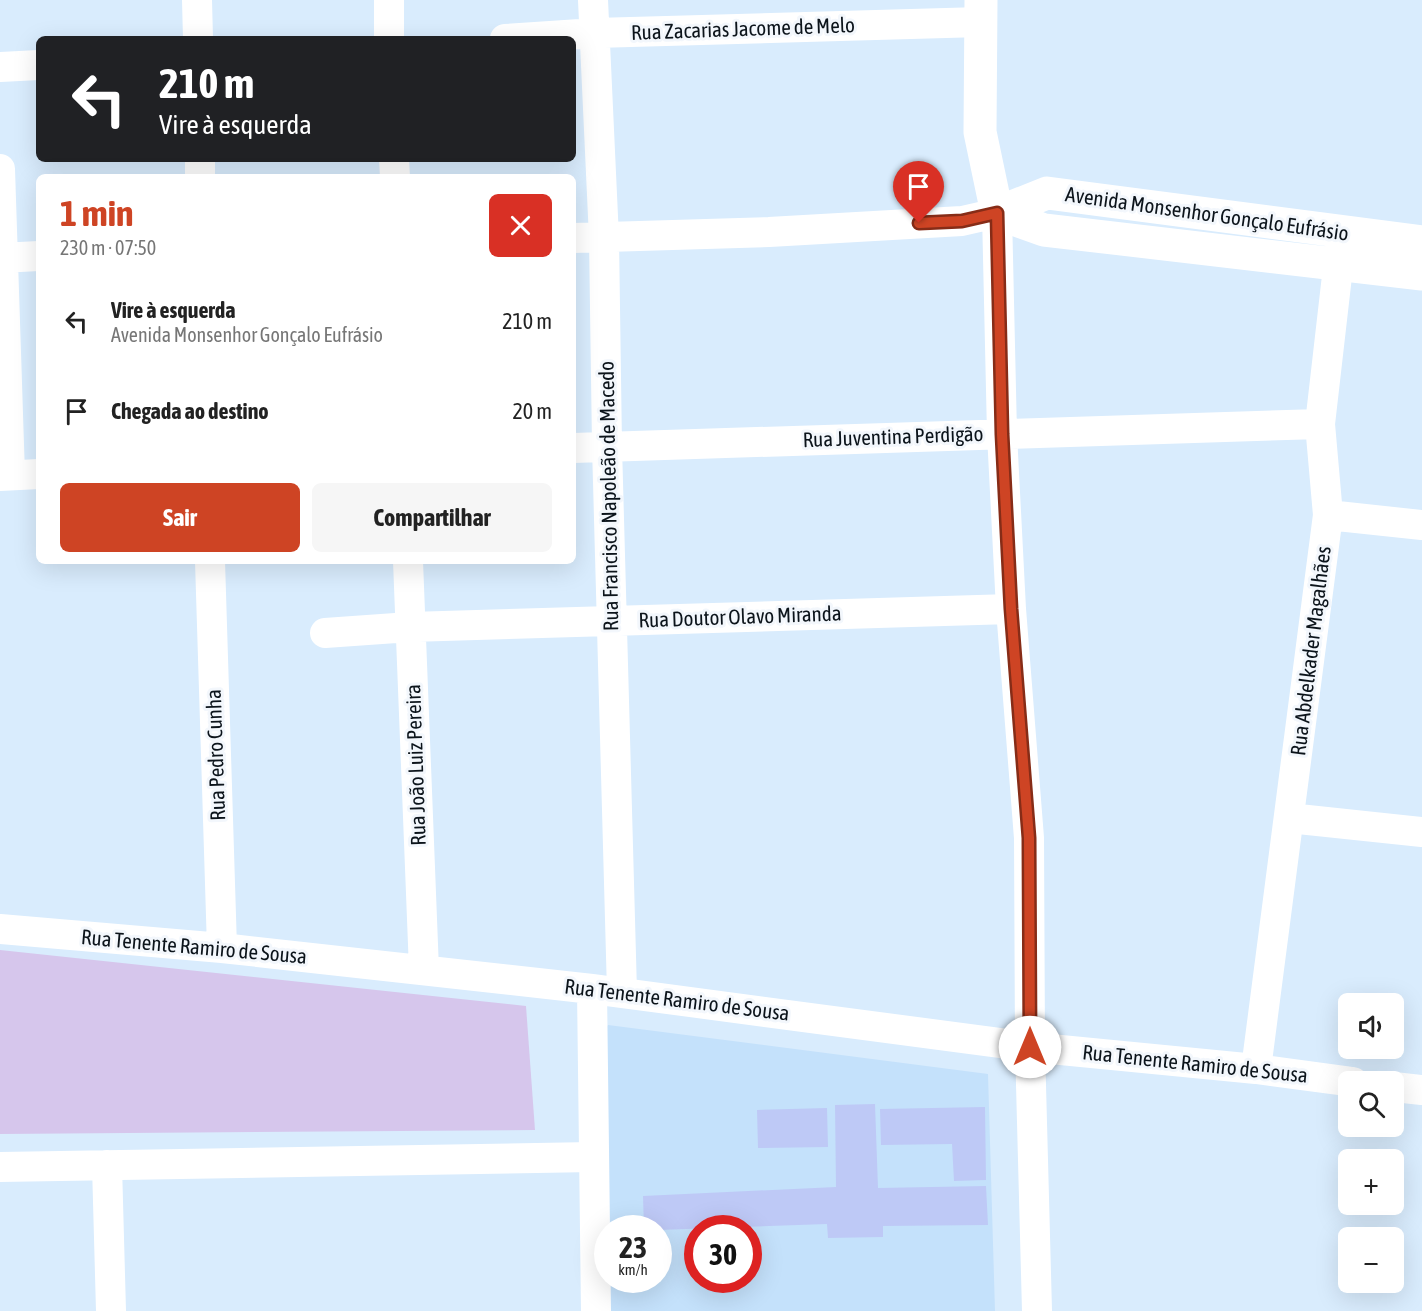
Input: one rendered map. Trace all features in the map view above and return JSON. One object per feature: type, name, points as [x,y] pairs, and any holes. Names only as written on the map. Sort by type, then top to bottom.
[{"type":"street","points":[[197,0],[198,36]]},
{"type":"street","points":[[389,0],[389,36]]},
{"type":"street","name":"Rua Francisco Napoleão de Macedo","points":[[593,0],[604,238],[621,992]]},
{"type":"street","points":[[981,11],[980,132],[997,213],[1002,434],[1011,609],[1029,838],[1030,1047],[1037,1311]]},
{"type":"street","name":"Rua Zacarias Jacome de Melo","points":[[550,36],[981,11]]},
{"type":"street","points":[[0,67],[36,65]]},
{"type":"street","points":[[0,169],[2,258],[16,475]]},
{"type":"street","name":"Avenida Monsenhor Gonçalo Eufrásio","points":[[576,238],[962,221],[997,213],[1047,193],[1422,242]]},
{"type":"street","name":"Avenida Monsenhor Gonçalo Eufrásio","points":[[997,213],[1044,230],[1422,274]]},
{"type":"street","name":"Rua Abdelkader Magalhães","points":[[1256,1069],[1328,515],[1320,424],[1342,233]]},
{"type":"street","points":[[2,258],[36,256]]},
{"type":"street","name":"Rua Juventina Perdigão","points":[[576,448],[1320,424]]},
{"type":"street","points":[[1328,515],[1422,525]]},
{"type":"street","name":"Rua Pedro Cunha","points":[[210,564],[222,948]]},
{"type":"street","name":"Rua João Luiz Pereira","points":[[408,564],[424,970]]},
{"type":"street","name":"Rua Doutor Olavo Miranda","points":[[326,633],[410,627],[1011,609]]},
{"type":"street","points":[[1289,818],[1422,832]]},
{"type":"street","name":"Rua Tenente Ramiro de Sousa","points":[[0,929],[222,948],[592,988],[1030,1047],[1256,1069],[1338,1080]]},
{"type":"street","points":[[592,988],[596,1311]]},
{"type":"street","points":[[1404,1088],[1422,1090]]},
{"type":"street","points":[[0,1167],[593,1157]]},
{"type":"street","points":[[107,1165],[111,1311]]},
{"type":"shaded area","points":[[0,950],[526,1006],[535,1130],[0,1134]]},
{"type":"shaded area","points":[[608,1025],[988,1074],[995,1311],[605,1311],[604,1293],[672,1293],[672,1215],[602,1215],[596,1039]]},
{"type":"building","points":[[875,1104],[878,1188],[986,1186],[988,1225],[883,1226],[883,1237],[828,1238],[827,1224],[762,1226],[762,1215],[684,1215],[684,1229],[672,1230],[672,1215],[644,1215],[643,1196],[836,1187],[835,1105]]},
{"type":"building","points":[[985,1107],[986,1180],[954,1181],[952,1144],[881,1145],[880,1109]]},
{"type":"building","points":[[827,1108],[828,1147],[758,1148],[757,1110]]},
{"type":"route","points":[[919,223],[962,221],[997,213],[1002,434],[1011,609],[1029,838],[1030,1047]]}]
